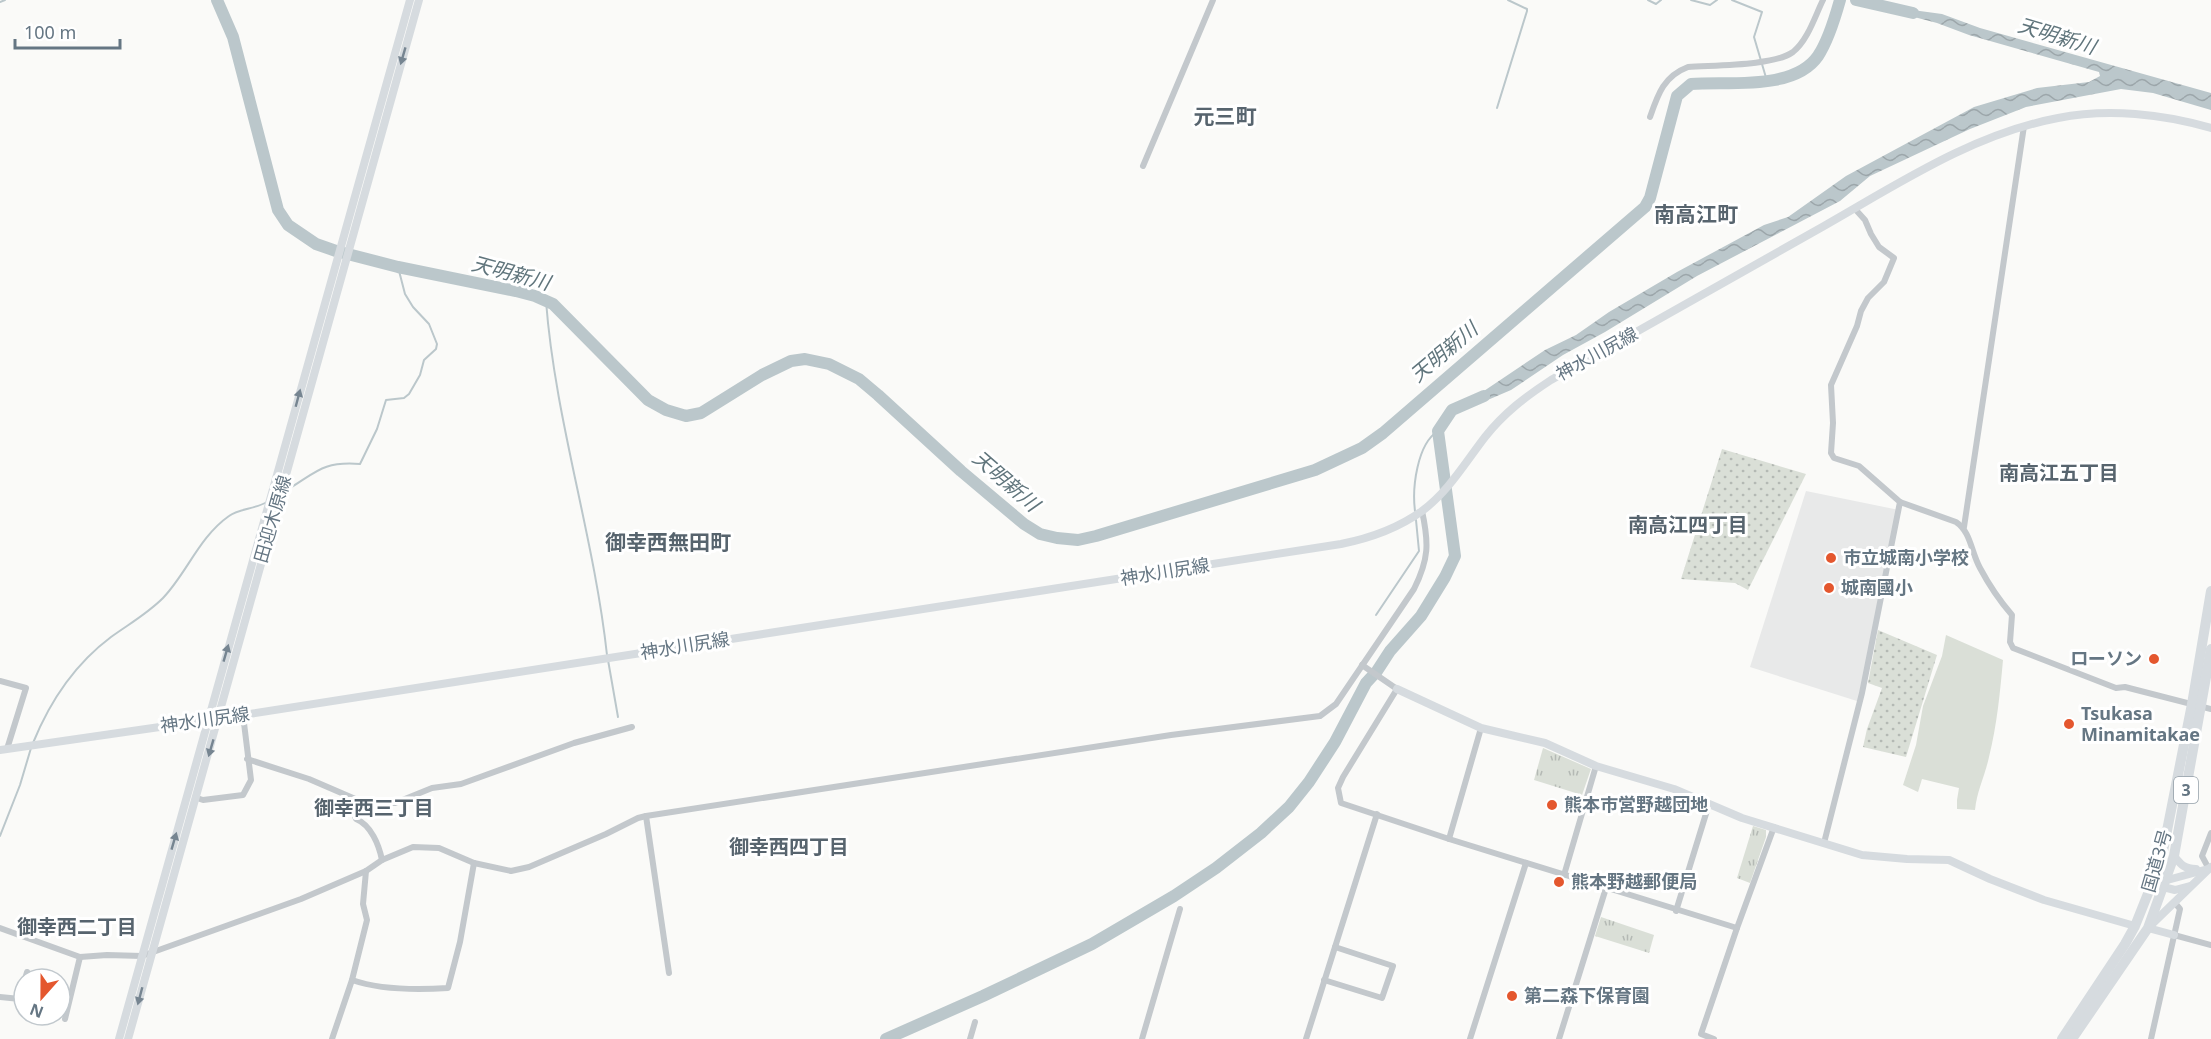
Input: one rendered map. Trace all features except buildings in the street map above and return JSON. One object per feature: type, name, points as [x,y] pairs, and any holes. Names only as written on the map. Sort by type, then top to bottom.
[{"type":"highway","name":"国道3号","points":[[2072,1039],[2148,928],[2159,882],[2161,861],[2201,706],[2211,591]]},
{"type":"highway","name":"国道3号","points":[[2062,1039],[2110,969],[2174,856],[2211,649]]},
{"type":"main road","name":"田迎木原線","points":[[345,249],[410,0]]},
{"type":"main road","name":"田迎木原線","points":[[128,1039],[219,718],[287,455],[419,0]]},
{"type":"main road","name":"神水川尻線","points":[[2,751],[1341,544],[1382,534],[1425,508],[1459,473],[1499,421],[1521,399],[1855,209],[1969,147],[2002,133],[2060,118],[2124,114],[2151,116],[2211,128]]},
{"type":"main road","name":"田迎木原線","points":[[119,1039],[208,720],[272,509]]},
{"type":"main road","points":[[1397,689],[1481,728],[1545,743],[1596,766],[1674,789],[1742,818],[1862,855],[1949,860],[2044,900],[2135,926]]},
{"type":"main road","points":[[2174,856],[2181,866],[2190,869],[2210,868]]},
{"type":"main road","points":[[2159,882],[2210,868]]},
{"type":"main road","points":[[2148,928],[2210,868]]},
{"type":"main road","points":[[2159,882],[2175,890],[2193,885]]},
{"type":"main road","points":[[2148,928],[2174,935]]},
{"type":"street","points":[[1143,165],[1213,0]]},
{"type":"street","points":[[1650,117],[1661,86],[1680,70],[1688,67],[1759,62],[1779,58],[1793,52],[1805,37],[1823,0]]},
{"type":"street","points":[[2024,126],[1964,527],[1979,566],[1999,600],[2012,615],[2010,642],[2013,648],[2116,688],[2125,687],[2201,706]]},
{"type":"street","points":[[1855,209],[1865,220],[1879,247],[1894,258],[1884,282],[1868,298],[1861,311],[1857,326],[1831,385],[1833,423],[1831,453],[1834,458],[1859,466],[1900,502],[1964,527]]},
{"type":"street","points":[[1824,843],[1862,693],[1900,502]]},
{"type":"street","points":[[0,928],[80,957],[107,955],[142,957],[301,899],[366,871],[382,860],[413,847],[439,848],[474,863],[511,871],[529,867],[646,816],[1171,735],[1320,716],[1336,704],[1414,589],[1422,573],[1428,552],[1425,508]]},
{"type":"street","points":[[1363,666],[1397,689],[1338,788],[1341,803],[1676,911],[1737,928]]},
{"type":"street","points":[[0,681],[26,688],[2,751]]},
{"type":"street","points":[[196,798],[203,800],[243,795],[251,780],[243,715]]},
{"type":"street","points":[[247,759],[309,779],[357,799],[395,803],[432,788],[461,784],[573,743],[632,727]]},
{"type":"street","points":[[1449,839],[1481,728]]},
{"type":"street","points":[[1564,875],[1596,766]]},
{"type":"street","points":[[357,799],[354,814],[356,819],[364,822],[379,848],[382,860]]},
{"type":"street","points":[[1676,911],[1709,804]]},
{"type":"street","points":[[1306,1039],[1377,814]]},
{"type":"street","points":[[646,816],[669,972]]},
{"type":"street","points":[[1714,1039],[1701,1034],[1774,827]]},
{"type":"street","points":[[2210,868],[2202,856],[2211,833]]},
{"type":"street","points":[[352,980],[392,986],[448,988],[460,942],[474,863]]},
{"type":"street","points":[[1470,1039],[1526,863]]},
{"type":"street","points":[[332,1039],[352,980],[367,920],[363,904],[366,871]]},
{"type":"street","points":[[1558,1039],[1606,888]]},
{"type":"street","points":[[2151,1039],[2180,909],[2175,903]]},
{"type":"street","points":[[1142,1039],[1180,909]]},
{"type":"street","points":[[2174,935],[2211,945]]},
{"type":"street","points":[[1324,980],[1382,998],[1392,966],[1335,947]]},
{"type":"street","points":[[72,990],[80,957]]},
{"type":"street","points":[[970,1039],[975,1022]]},
{"type":"shaded area","name":"城南國小","points":[[1806,491],[1899,510],[1860,702],[1750,667]]},
{"type":"green space","points":[[1722,449],[1806,474],[1748,590],[1735,583],[1681,579]]},
{"type":"green space","points":[[1878,630],[1937,655],[1906,757],[1863,747],[1882,688],[1868,683]]},
{"type":"green space","points":[[1946,635],[2003,660],[1994,733],[1975,810],[1957,809],[1959,788],[1922,779],[1918,792],[1903,785],[1916,745],[1923,706],[1942,656]]},
{"type":"green space","points":[[1543,748],[1591,769],[1582,795],[1534,780]]},
{"type":"green space","points":[[1753,826],[1766,830],[1766,837],[1750,883],[1737,878]]},
{"type":"green space","points":[[1601,917],[1654,935],[1649,953],[1595,936]]},
{"type":"water","points":[[1861,3],[1942,14],[1980,28],[2211,93],[2211,110],[2153,93],[2121,89],[2026,107],[1970,129],[1870,176],[1840,201],[1697,276],[1563,355],[1511,390],[1483,402],[1469,401],[1545,350],[1576,335],[1609,312],[1677,272],[1764,225],[1788,217],[1846,176],[1974,107],[2037,88],[2089,82],[2100,76],[2099,72],[1969,35],[1937,23]]},
{"type":"waterway","points":[[0,2],[5,0]]},
{"type":"waterway","name":"天明新川","points":[[217,0],[233,37],[278,210],[288,225],[316,244],[398,267],[516,291],[553,304],[648,400],[666,410],[686,416],[701,413],[762,375],[791,361],[805,359],[829,364],[859,379],[1024,524],[1040,534],[1078,540],[1315,470],[1362,448],[1383,433],[1645,207],[1650,198],[1677,96],[1691,84],[1759,82],[1793,75],[1807,67],[1818,56],[1825,43],[1840,0]]},
{"type":"waterway","points":[[1497,108],[1527,11],[1508,0]]},
{"type":"waterway","points":[[1648,0],[1656,4],[1661,0]]},
{"type":"waterway","points":[[1691,0],[1710,5],[1717,0]]},
{"type":"waterway","points":[[1732,0],[1762,12],[1754,37],[1767,81]]},
{"type":"waterway","name":"天明新川","points":[[1856,0],[1913,13]]},
{"type":"waterway","points":[[285,491],[327,466],[360,464],[377,429],[386,400],[404,398],[409,394],[420,375],[424,360],[436,349],[437,344],[429,324],[413,307],[405,294],[398,267]]},
{"type":"waterway","points":[[546,301],[558,390],[593,566],[607,655]]},
{"type":"waterway","points":[[886,1039],[1092,944],[1174,896],[1216,868],[1261,833],[1289,807],[1309,782],[1335,742],[1366,683],[1421,616],[1455,556],[1438,431],[1452,410],[1484,396]]},
{"type":"waterway","points":[[1415,511],[1415,479],[1421,456],[1431,437],[1438,431]]},
{"type":"waterway","points":[[33,743],[56,698],[86,659],[163,598],[209,534],[219,525],[233,514],[267,502]]},
{"type":"waterway","points":[[1376,615],[1419,551],[1416,520]]},
{"type":"waterway","points":[[608,660],[618,717]]},
{"type":"waterway","points":[[0,836],[20,785],[31,748]]},
{"type":"place","name":"市立城南小学校","points":[[1831,558]]},
{"type":"place","name":"城南國小","points":[[1829,588]]},
{"type":"place","name":"ローソン","points":[[2154,659]]},
{"type":"place","name":"Tsukasa Minamitakae","points":[[2069,724]]},
{"type":"place","name":"熊本市営野越団地","points":[[1552,805]]},
{"type":"place","name":"熊本野越郵便局","points":[[1559,882]]},
{"type":"place","name":"第二森下保育園","points":[[1512,996]]},
{"type":"district","name":"元三町","points":[[1225,117]]},
{"type":"district","name":"南高江町","points":[[1696,215]]},
{"type":"district","name":"南高江五丁目","points":[[2059,473]]},
{"type":"district","name":"南高江四丁目","points":[[1688,525]]},
{"type":"district","name":"御幸西無田町","points":[[668,543]]},
{"type":"district","name":"御幸西三丁目","points":[[374,808]]},
{"type":"district","name":"御幸西四丁目","points":[[789,847]]},
{"type":"district","name":"御幸西二丁目","points":[[77,927]]}]
